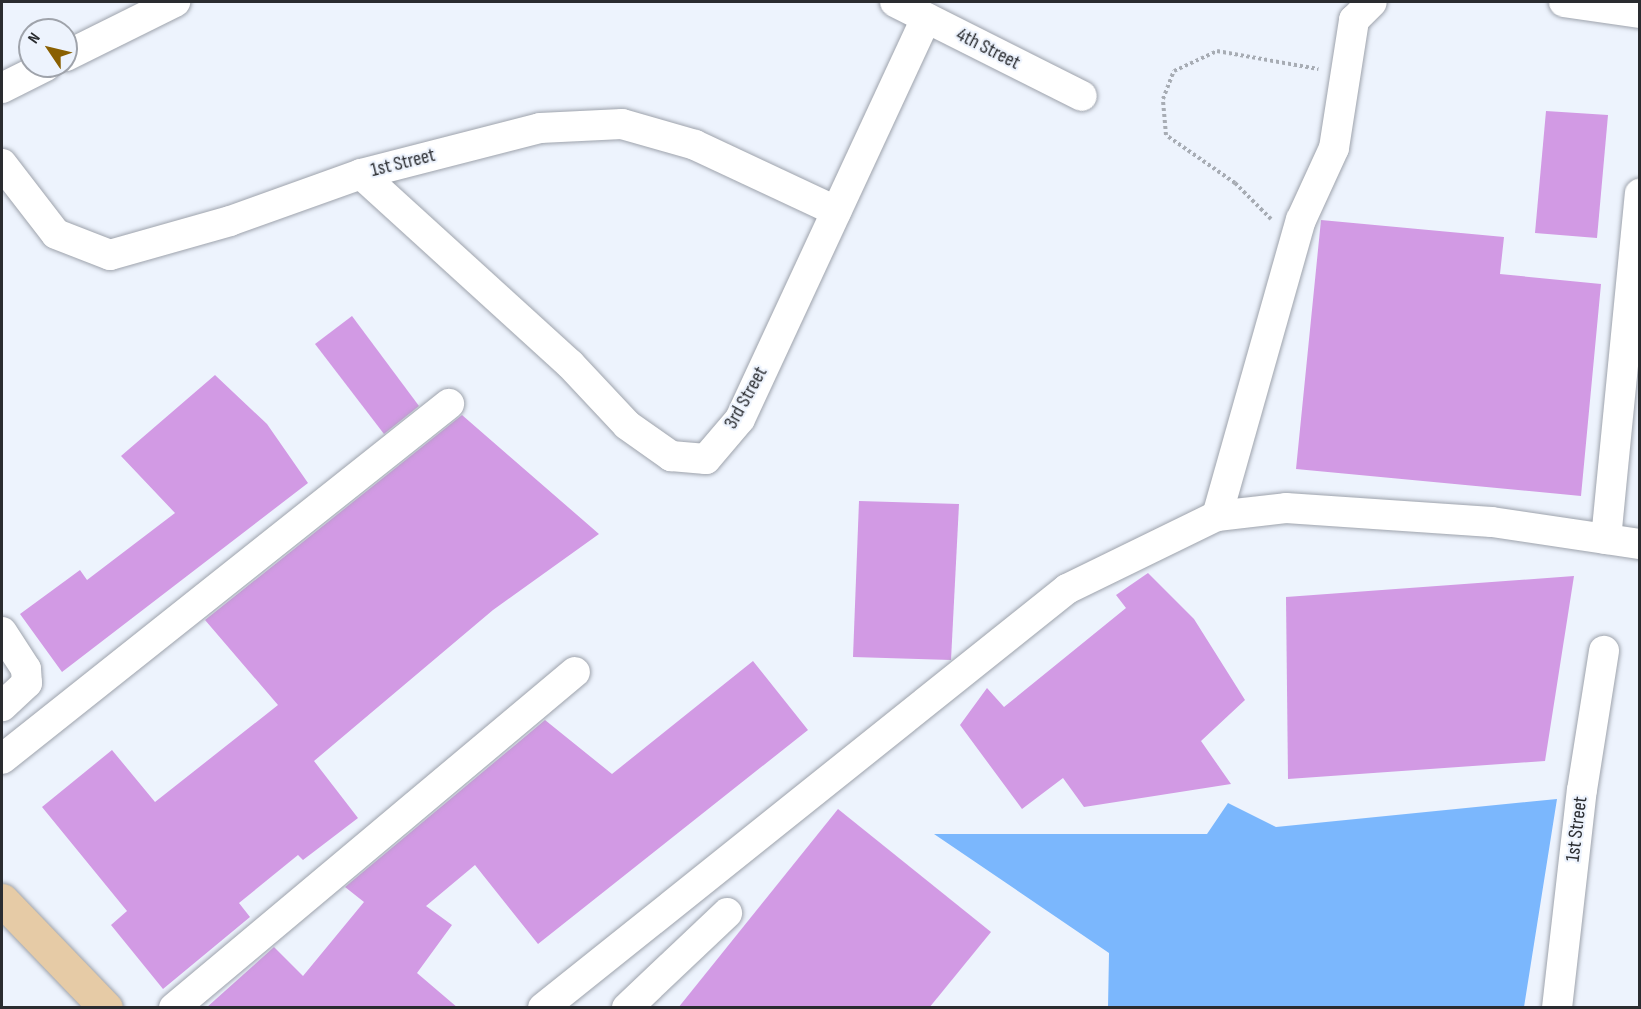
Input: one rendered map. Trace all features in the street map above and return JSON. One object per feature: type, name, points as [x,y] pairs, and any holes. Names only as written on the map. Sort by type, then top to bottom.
[{"type":"main road","points":[[2,900],[106,1008]]},
{"type":"street","points":[[78,50],[175,2]]},
{"type":"street","name":"4th Street","points":[[895,2],[1082,96]]},
{"type":"street","points":[[1217,516],[1288,259],[1334,148],[1346,58],[1354,20],[1372,2]]},
{"type":"street","points":[[1564,2],[1640,14]]},
{"type":"street","name":"3rd Street","points":[[361,174],[570,364],[627,425],[671,456],[706,459],[740,419],[926,18]]},
{"type":"street","points":[[2,88],[22,78]]},
{"type":"street","name":"1st Street","points":[[2,164],[56,234],[110,255],[230,221],[361,174],[540,128],[622,124],[695,145],[836,211]]},
{"type":"street","points":[[1605,539],[1640,194]]},
{"type":"street","points":[[2,759],[449,404]]},
{"type":"street","points":[[543,1008],[1067,589],[1217,516],[1286,508],[1492,522],[1640,544]]},
{"type":"street","points":[[2,632],[26,669],[27,683],[2,706]]},
{"type":"street","name":"1st Street","points":[[1557,1008],[1582,790],[1604,651]]},
{"type":"street","points":[[174,1008],[574,672]]},
{"type":"street","points":[[627,1008],[727,913]]},
{"type":"path","points":[[1288,259],[1261,208],[1235,183],[1166,135],[1163,99],[1173,71],[1217,51],[1323,69],[1346,58]]},
{"type":"water","points":[[1557,799],[1524,1007],[1108,1007],[1109,953],[934,834],[1207,834],[1228,803],[1276,827]]},
{"type":"building","points":[[1546,111],[1608,115],[1597,238],[1535,233]]},
{"type":"building","points":[[1321,220],[1504,237],[1500,274],[1601,284],[1581,496],[1296,469]]},
{"type":"building","points":[[352,316],[419,406],[384,434],[315,344]]},
{"type":"building","points":[[215,375],[267,424],[308,483],[62,672],[20,614],[80,570],[87,580],[175,513],[121,456]]},
{"type":"building","points":[[462,415],[599,534],[493,610],[314,761],[358,818],[303,860],[298,855],[239,903],[250,917],[163,989],[111,925],[127,911],[42,807],[112,750],[155,802],[278,705],[205,620]]},
{"type":"building","points":[[859,501],[959,504],[951,660],[853,657]]},
{"type":"building","points":[[1148,573],[1194,619],[1245,700],[1201,741],[1231,784],[1084,807],[1063,778],[1022,809],[960,725],[987,688],[1004,707],[1126,608],[1116,595]]},
{"type":"building","points":[[1574,576],[1545,761],[1288,779],[1286,597]]},
{"type":"building","points":[[753,661],[808,730],[538,944],[475,865],[426,906],[452,925],[417,973],[458,1008],[206,1008],[274,947],[303,976],[364,902],[345,887],[545,720],[612,774]]},
{"type":"building","points":[[838,809],[991,932],[929,1008],[678,1008]]}]
